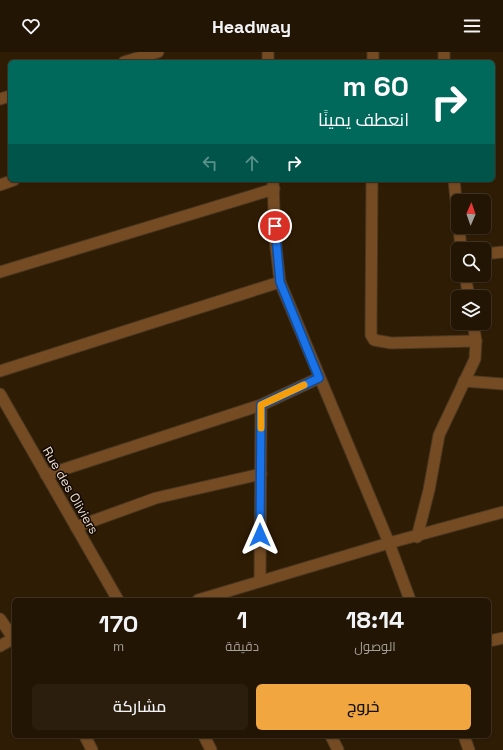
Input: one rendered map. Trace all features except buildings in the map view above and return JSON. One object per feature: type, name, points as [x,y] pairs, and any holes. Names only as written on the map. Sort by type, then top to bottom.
[{"type":"street","points":[[131,60],[158,52]]},
{"type":"street","points":[[372,182],[370,327],[371,335],[374,340],[391,342],[476,342]]},
{"type":"street","points":[[454,182],[455,194]]},
{"type":"street","points":[[0,272],[274,184],[275,239],[280,282],[389,543],[409,598]]},
{"type":"street","points":[[491,253],[503,252]]},
{"type":"street","points":[[0,370],[280,282]]},
{"type":"street","points":[[417,536],[429,490],[439,435],[474,359],[476,342],[474,330]]},
{"type":"street","points":[[46,475],[261,405],[319,378]]},
{"type":"street","points":[[464,381],[503,384]]},
{"type":"street","name":"Rue des Oliviers","points":[[0,394],[117,598]]},
{"type":"street","points":[[260,581],[261,405]]},
{"type":"street","points":[[76,527],[156,498],[261,474]]},
{"type":"street","points":[[205,598],[389,543],[502,515]]},
{"type":"street","points":[[0,619],[12,635]]},
{"type":"street","points":[[491,641],[503,638]]},
{"type":"street","points":[[0,646],[12,639]]},
{"type":"street","points":[[86,738],[92,750]]},
{"type":"street","points":[[205,738],[211,750]]},
{"type":"street","points":[[332,738],[338,750]]},
{"type":"street","points":[[465,738],[469,750]]},
{"type":"slow traffic","points":[[261,428],[261,405],[304,385]]},
{"type":"route","points":[[260,535],[261,405],[319,378],[280,282],[275,226]]}]
